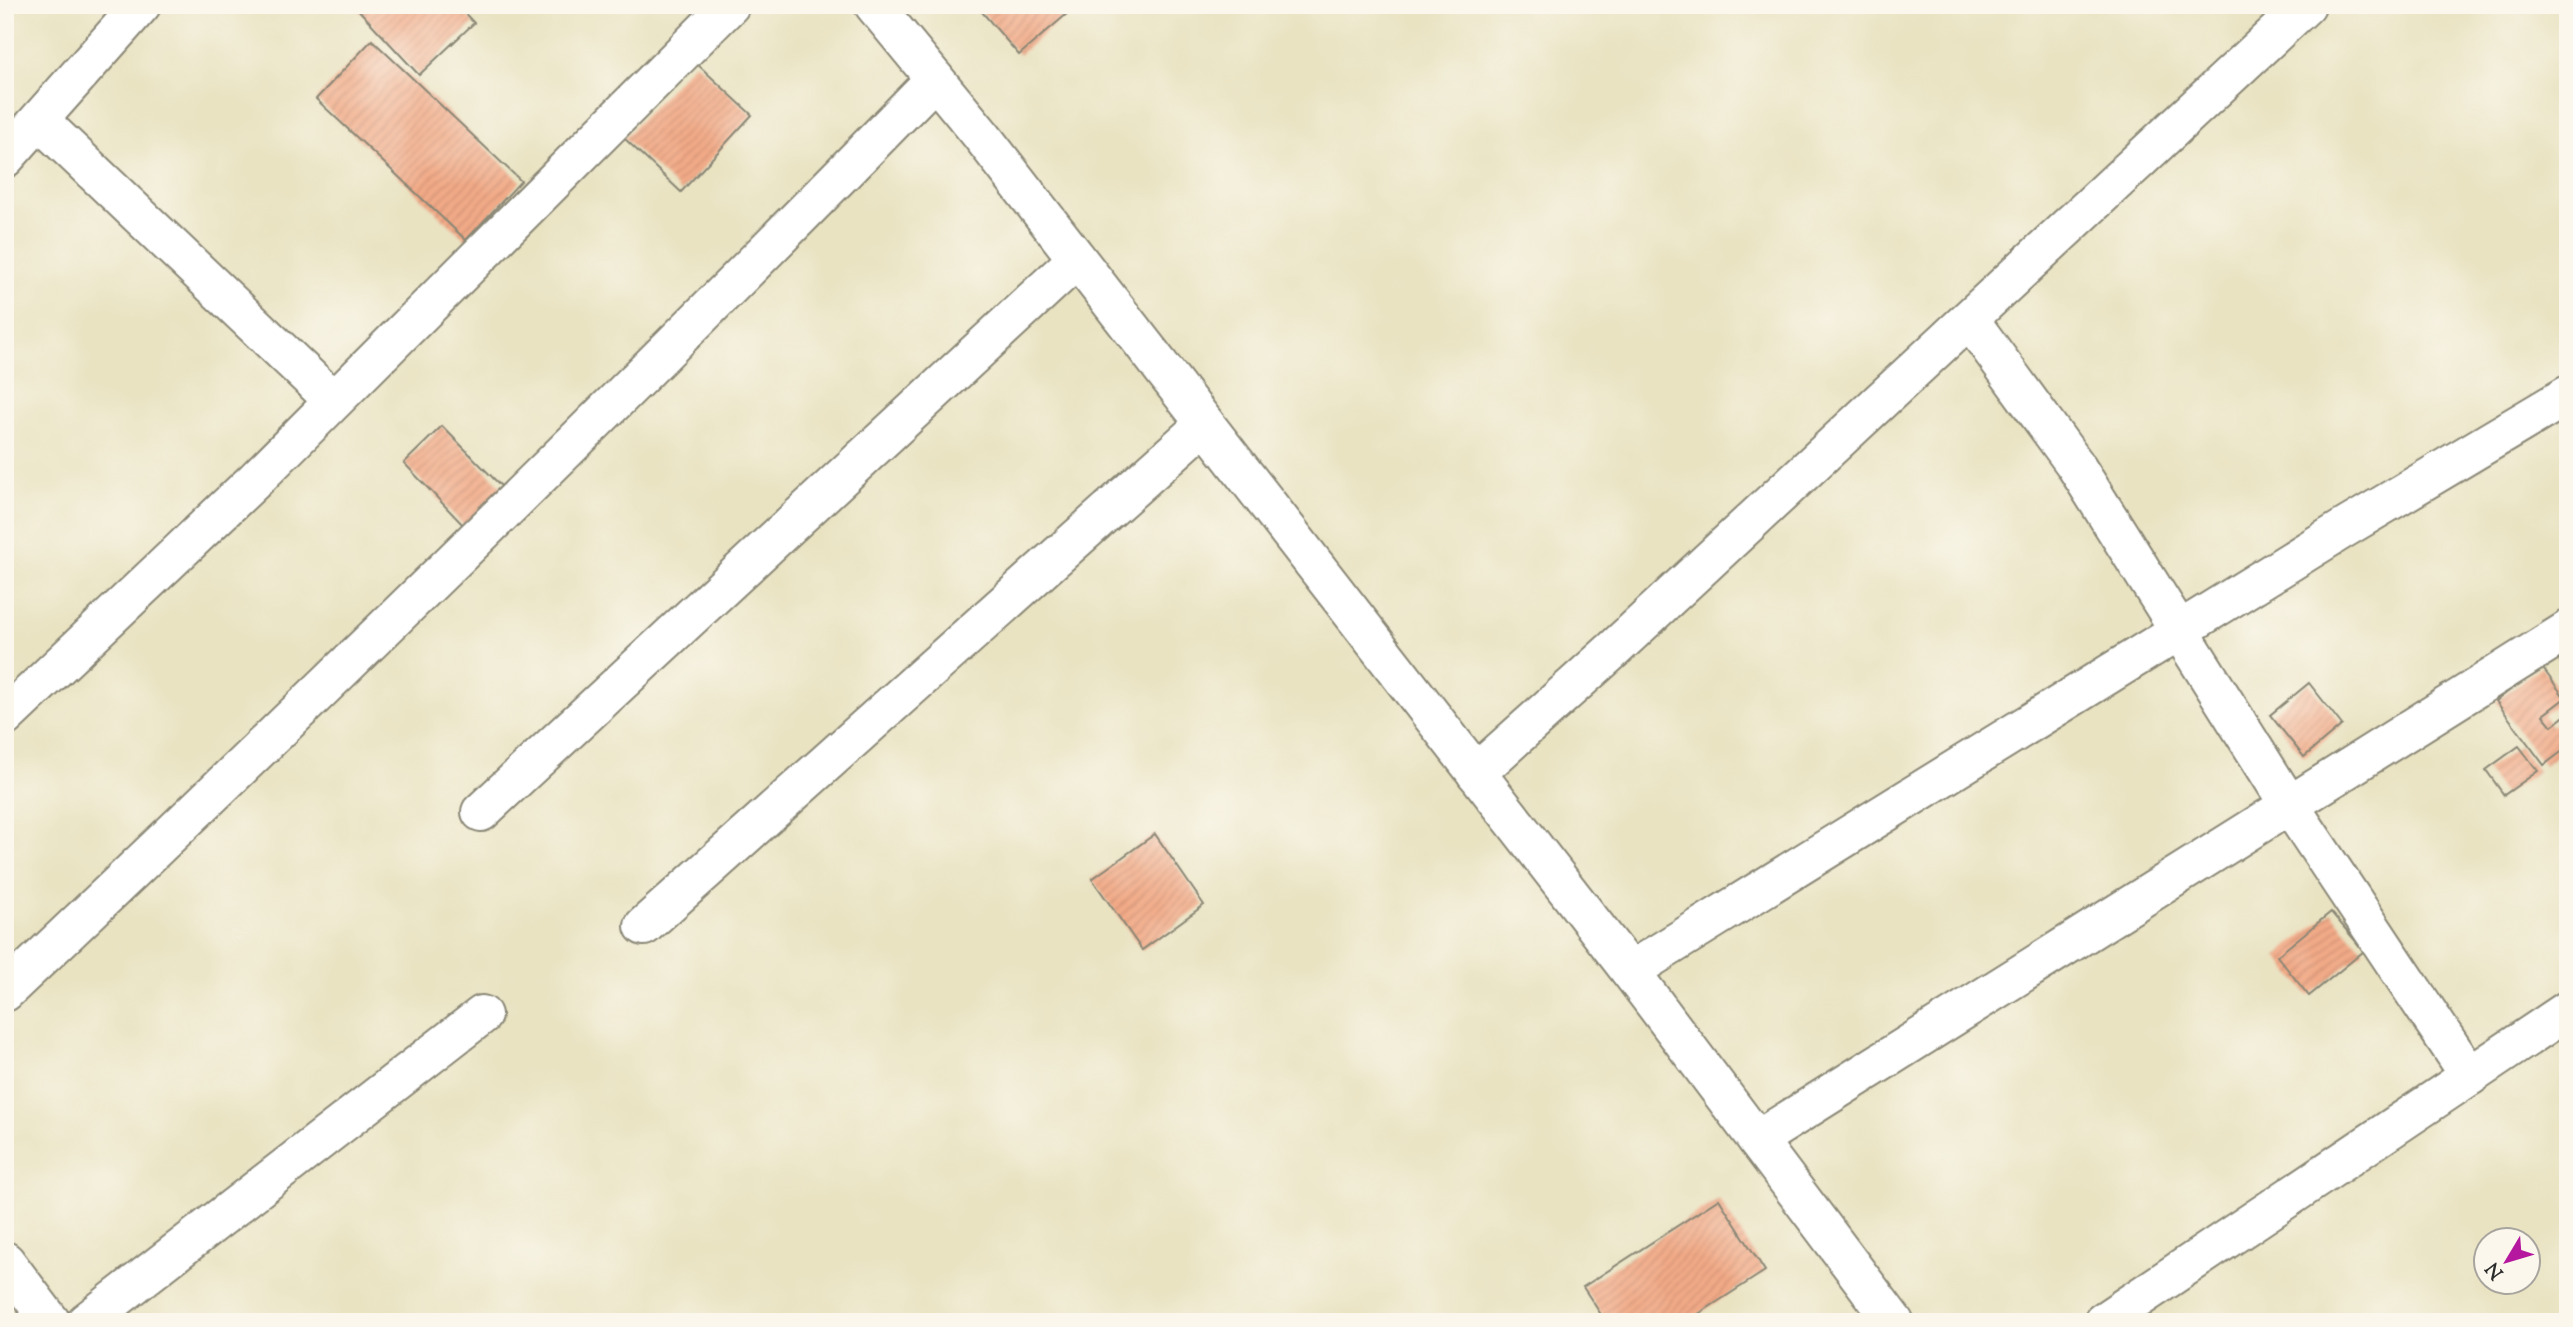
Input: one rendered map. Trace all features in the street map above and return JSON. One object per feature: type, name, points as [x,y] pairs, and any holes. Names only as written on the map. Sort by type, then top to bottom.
[{"type":"street","points":[[5,158],[141,5]]},
{"type":"street","points":[[5,717],[334,401],[730,5]]},
{"type":"street","points":[[874,5],[1077,259],[1630,971],[1894,1322]]},
{"type":"street","points":[[1476,773],[1614,650],[2306,5]]},
{"type":"street","points":[[5,992],[632,387],[934,79]]},
{"type":"street","points":[[39,120],[334,401]]},
{"type":"street","points":[[481,812],[1077,259]]},
{"type":"street","points":[[1969,318],[2074,463],[2288,803],[2470,1076]]},
{"type":"street","points":[[1630,971],[2343,528],[2568,395]]},
{"type":"street","points":[[644,926],[1205,424]]},
{"type":"street","points":[[1757,1140],[2288,803],[2568,630]]},
{"type":"street","points":[[2103,1322],[2568,1010]]},
{"type":"street","points":[[86,1322],[482,1015]]},
{"type":"street","points":[[5,1261],[51,1322]]},
{"type":"building","points":[[354,5],[457,5],[474,23],[419,75]]},
{"type":"building","points":[[976,5],[1073,5],[1075,7],[1019,55]]},
{"type":"building","points":[[372,40],[521,181],[466,240],[316,99]]},
{"type":"building","points":[[695,62],[752,115],[681,192],[624,138]]},
{"type":"building","points":[[442,426],[504,489],[465,527],[404,463]]},
{"type":"building","points":[[2568,653],[2568,674],[2558,659]]},
{"type":"building","points":[[2541,666],[2565,698],[2543,715],[2552,726],[2568,713],[2568,747],[2544,765],[2496,701]]},
{"type":"building","points":[[2309,683],[2342,725],[2304,757],[2270,715]]},
{"type":"building","points":[[2519,746],[2538,771],[2504,795],[2486,770]]},
{"type":"building","points":[[1155,834],[1204,905],[1142,950],[1092,879]]},
{"type":"building","points":[[2331,912],[2364,951],[2309,996],[2277,956]]},
{"type":"building","points":[[1719,1199],[1765,1271],[1686,1322],[1606,1322],[1583,1287]]}]
